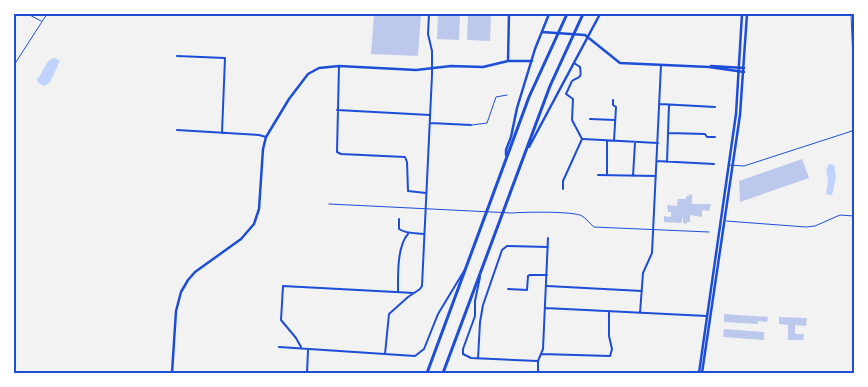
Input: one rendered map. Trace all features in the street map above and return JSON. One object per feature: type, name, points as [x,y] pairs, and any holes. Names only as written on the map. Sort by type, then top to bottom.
[{"type":"main road","points":[[427,373],[529,97],[567,14]]},
{"type":"main road","points":[[443,373],[550,86],[583,14]]},
{"type":"street","points":[[385,354],[388,316],[392,310],[422,286],[432,69],[432,51],[428,34],[429,14]]},
{"type":"street","points":[[508,61],[510,14]]},
{"type":"street","points":[[507,157],[506,150],[511,137],[516,108],[549,14]]},
{"type":"street","points":[[525,152],[600,14]]},
{"type":"street","points":[[700,373],[737,106],[742,14]]},
{"type":"street","points":[[700,373],[711,317],[733,166],[744,72],[747,14]]},
{"type":"street","points":[[851,14],[854,84]]},
{"type":"street","points":[[542,32],[589,37],[618,63],[709,67],[744,72]]},
{"type":"street","points":[[178,56],[226,58],[222,133]]},
{"type":"street","points":[[172,373],[175,317],[179,296],[192,276],[241,239],[254,224],[259,209],[263,149],[266,137],[296,88],[311,72],[319,68],[339,66],[416,70],[452,66],[483,67],[508,61],[532,61]]},
{"type":"street","points":[[574,63],[580,67],[580,78],[572,81],[566,94],[573,99],[573,122],[582,139]]},
{"type":"street","points":[[640,313],[644,272],[652,253],[661,65]]},
{"type":"street","points":[[339,66],[337,152],[341,154],[405,157],[407,162],[408,191],[426,193]]},
{"type":"street","points":[[709,67],[744,68]]},
{"type":"street","points":[[430,123],[471,125],[487,123],[496,97],[507,95]]},
{"type":"street","points":[[613,100],[613,105],[616,107],[614,141]]},
{"type":"street","points":[[660,104],[715,107]]},
{"type":"street","points":[[667,162],[669,105]]},
{"type":"street","points":[[337,110],[430,114]]},
{"type":"street","points":[[590,119],[615,120]]},
{"type":"street","points":[[729,165],[744,166],[852,131],[854,126]]},
{"type":"street","points":[[177,130],[266,137]]},
{"type":"street","points":[[668,133],[705,134],[707,137],[715,137]]},
{"type":"street","points":[[582,139],[658,143]]},
{"type":"street","points":[[563,189],[563,181],[582,139]]},
{"type":"street","points":[[608,140],[608,175]]},
{"type":"street","points":[[633,176],[635,142]]},
{"type":"street","points":[[657,161],[714,164]]},
{"type":"street","points":[[598,175],[657,176]]},
{"type":"street","points":[[328,204],[478,212],[572,214],[582,216],[594,227],[709,232]]},
{"type":"street","points":[[725,221],[806,227],[815,226],[840,215],[854,216]]},
{"type":"street","points":[[399,219],[399,229],[408,234],[424,234]]},
{"type":"street","points":[[398,291],[400,252],[405,236],[408,234]]},
{"type":"street","points":[[538,373],[538,361],[543,349],[548,238]]},
{"type":"street","points":[[478,359],[480,322],[484,302],[502,250],[507,246],[548,246]]},
{"type":"street","points":[[279,347],[415,356],[424,349],[438,314],[454,289],[459,276],[467,267]]},
{"type":"street","points":[[480,272],[474,316],[463,349],[466,356],[478,359],[538,361]]},
{"type":"street","points":[[508,289],[527,290],[528,276],[530,274],[547,275]]},
{"type":"street","points":[[302,348],[281,320],[283,286],[414,292]]},
{"type":"street","points":[[546,286],[642,291]]},
{"type":"street","points":[[545,308],[711,317]]},
{"type":"street","points":[[541,354],[610,356],[612,349],[609,336],[609,312]]},
{"type":"street","points":[[307,373],[308,350]]},
{"type":"path","points":[[28,14],[41,22]]},
{"type":"path","points":[[14,65],[47,14]]},
{"type":"water","points":[[55,58],[60,61],[50,82],[45,86],[38,83],[37,79],[46,64]]},
{"type":"water","points":[[829,164],[834,165],[836,178],[832,195],[826,194],[828,180],[826,170]]},
{"type":"building","points":[[374,14],[421,14],[418,56],[371,54]]},
{"type":"building","points":[[438,14],[456,14],[456,16],[460,16],[459,40],[437,39]]},
{"type":"building","points":[[468,14],[491,14],[490,41],[467,40]]},
{"type":"building","points":[[802,159],[809,178],[740,202],[739,181]]},
{"type":"building","points":[[689,194],[692,195],[692,204],[711,204],[709,211],[702,210],[702,217],[690,215],[690,222],[687,222],[687,224],[683,223],[683,217],[681,223],[664,222],[664,216],[671,217],[671,212],[668,212],[667,205],[677,206],[678,199],[686,199],[686,196],[689,196]]},
{"type":"building","points":[[724,314],[768,317],[767,322],[758,321],[758,324],[724,322]]},
{"type":"building","points":[[779,317],[807,318],[806,326],[795,325],[795,334],[804,334],[803,340],[788,340],[788,325],[779,324]]},
{"type":"building","points":[[724,329],[764,332],[764,340],[723,337]]}]
